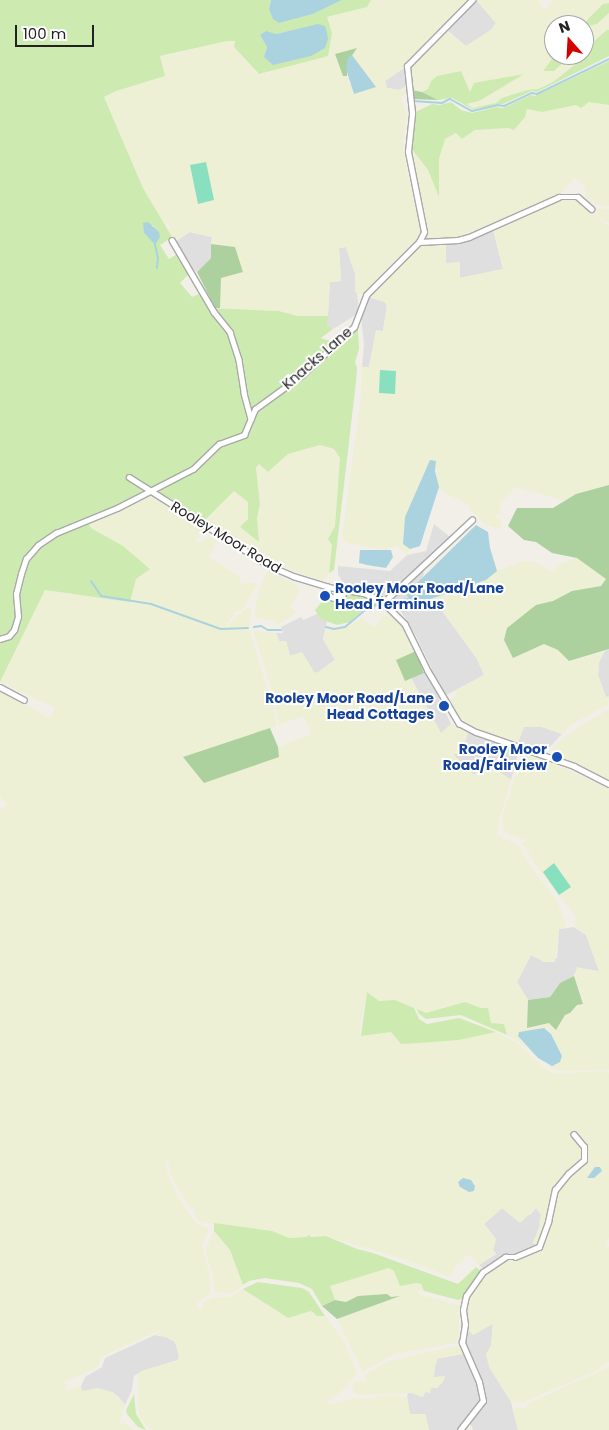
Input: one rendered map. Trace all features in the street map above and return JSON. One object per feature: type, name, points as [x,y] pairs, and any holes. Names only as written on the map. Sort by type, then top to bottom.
[{"type":"street","points":[[472,0],[407,66],[412,113],[408,152],[424,232],[419,242],[451,241],[469,237],[559,197],[578,197],[592,209]]},
{"type":"street","points":[[172,240],[214,312],[230,332],[239,360],[244,393],[251,419]]},
{"type":"street","name":"Knacks Lane","points":[[0,639],[14,630],[18,616],[16,594],[26,559],[38,545],[56,532],[118,508],[193,469],[219,444],[244,435],[260,404],[302,375],[354,327],[366,295],[419,242]]},
{"type":"street","name":"Rooley Moor Road","points":[[129,477],[270,566],[293,576],[328,587],[385,601]]},
{"type":"street","points":[[472,520],[385,601],[412,635],[428,671],[459,723],[476,732],[574,766],[609,784]]},
{"type":"street","name":"Rooley Moor Road","points":[[328,587],[327,595],[333,598],[343,595],[346,590]]},
{"type":"street","points":[[0,687],[24,700]]},
{"type":"street","points":[[460,1430],[483,1401],[479,1382],[462,1344],[465,1326],[463,1310],[466,1296],[483,1272],[504,1257],[527,1253],[539,1247],[548,1222],[555,1190],[568,1174],[584,1160],[584,1147],[574,1135]]},
{"type":"shaded area","points":[[476,0],[496,23],[491,30],[466,46],[447,30],[449,25]]},
{"type":"shaded area","points":[[404,68],[406,87],[399,90],[387,88],[385,81]]},
{"type":"shaded area","points":[[493,229],[503,269],[460,278],[459,262],[446,263],[446,245],[465,241]]},
{"type":"shaded area","points":[[189,232],[212,237],[211,258],[197,272],[191,267],[175,242]]},
{"type":"shaded area","points":[[346,247],[355,274],[355,292],[357,292],[359,313],[333,329],[327,325],[330,282],[341,281],[339,248]]},
{"type":"shaded area","points":[[368,297],[385,302],[387,306],[383,331],[376,331],[369,367],[362,367],[364,344],[361,317],[367,306]]},
{"type":"shaded area","points":[[434,524],[450,537],[425,561],[423,578],[407,594],[420,603],[433,598],[477,659],[484,675],[439,699],[451,724],[441,734],[411,678],[432,669],[416,636],[394,600],[389,595],[383,596],[345,587],[338,574],[338,566],[390,571],[407,555],[426,551]]},
{"type":"shaded area","points":[[317,614],[327,622],[323,639],[335,660],[317,673],[314,672],[302,652],[290,656],[286,641],[279,641],[276,633],[283,633],[281,627],[301,617],[303,620]]},
{"type":"shaded area","points":[[609,649],[609,698],[606,697],[598,675],[599,662],[604,652]]},
{"type":"shaded area","points":[[524,727],[542,727],[562,734],[545,752],[518,742]]},
{"type":"shaded area","points":[[468,732],[519,750],[511,780],[489,765],[484,766],[474,775],[452,753],[461,754]]},
{"type":"shaded area","points":[[574,927],[586,935],[599,971],[579,968],[572,978],[557,987],[550,997],[528,1000],[517,982],[531,955],[543,960],[557,958],[559,929]]},
{"type":"shaded area","points":[[502,1208],[530,1215],[536,1208],[541,1214],[540,1225],[533,1243],[538,1245],[484,1270],[479,1265],[496,1254],[493,1250],[496,1239],[484,1224]]},
{"type":"shaded area","points":[[493,1323],[491,1346],[486,1354],[511,1402],[518,1430],[473,1430],[469,1420],[466,1418],[457,1430],[429,1430],[425,1414],[410,1415],[408,1393],[425,1392],[445,1377],[434,1377],[434,1369],[438,1357],[467,1353],[463,1342],[467,1328],[473,1335]]},
{"type":"shaded area","points":[[155,1335],[166,1337],[175,1342],[179,1355],[178,1360],[142,1371],[134,1376],[132,1390],[125,1405],[117,1395],[82,1391],[81,1386],[85,1377],[102,1367],[105,1358]]},
{"type":"green space","points":[[0,0],[271,0],[269,9],[279,23],[313,14],[342,0],[371,0],[367,7],[327,17],[332,33],[328,56],[259,74],[234,47],[235,41],[227,41],[160,56],[165,76],[116,91],[104,97],[143,188],[172,237],[160,245],[169,259],[177,254],[189,274],[180,283],[192,297],[199,294],[209,308],[279,311],[297,316],[328,316],[327,325],[333,329],[321,338],[339,344],[358,329],[359,349],[355,362],[357,368],[356,382],[334,570],[329,573],[332,545],[328,539],[335,526],[340,458],[334,449],[320,445],[288,454],[268,472],[259,464],[256,468],[260,504],[257,518],[259,542],[240,527],[248,519],[248,502],[234,491],[204,521],[149,486],[132,498],[86,518],[91,528],[123,546],[150,569],[136,579],[130,602],[45,590],[0,682]],"holes":[[[318,25],[264,57],[267,47],[260,35],[276,34]],[[153,225],[160,237],[153,243],[144,233]]]},
{"type":"green space","points":[[371,0],[467,0],[426,44],[405,63],[404,68],[385,81],[387,88],[399,90],[406,87],[406,94],[401,96],[406,115],[403,141],[406,167],[420,225],[418,237],[382,273],[364,295],[355,292],[355,274],[346,247],[339,248],[341,281],[330,282],[328,316],[297,316],[279,311],[220,308],[221,278],[235,247],[211,244],[212,237],[190,232],[175,242],[167,229],[170,228],[169,224],[165,225],[143,188],[104,97],[116,91],[160,57],[227,41],[236,41],[234,47],[257,74],[272,72],[327,17],[367,7]],"holes":[[[356,48],[352,55],[376,87],[354,94],[347,76],[343,76],[335,54]]]},
{"type":"green space","points":[[476,0],[537,0],[545,10],[552,0],[609,0],[609,3],[603,4],[593,15],[544,15],[544,65],[574,65],[553,82],[538,89],[527,90],[502,98],[497,103],[472,108],[466,104],[479,101],[522,74],[470,92],[461,71],[437,76],[431,81],[428,89],[422,92],[411,90],[409,66],[445,30],[466,46],[491,30],[496,23]]},
{"type":"green space","points":[[609,3],[609,13],[594,25],[594,15],[592,15],[603,4]]},
{"type":"green space","points":[[609,13],[609,30],[594,41],[594,25]]},
{"type":"green space","points":[[609,30],[609,56],[594,64],[594,41]]},
{"type":"green space","points":[[357,48],[347,63],[347,76],[343,76],[335,54]]},
{"type":"green space","points":[[609,61],[609,105],[589,102],[581,108],[576,105],[542,112],[527,109],[525,117],[514,130],[508,128],[475,130],[462,139],[456,133],[445,139],[439,159],[439,197],[428,170],[411,148],[415,112],[432,104],[440,105],[451,102],[461,110],[472,113],[496,107],[503,108],[531,95],[535,96]]},
{"type":"green space","points":[[548,65],[561,65],[554,71],[543,71]]},
{"type":"green space","points":[[574,65],[591,65],[537,92],[532,91],[503,104],[472,109],[452,98],[438,100],[422,92],[428,89],[431,81],[437,76],[461,71],[470,92],[474,83],[524,74],[479,101],[467,104],[472,108],[496,103],[502,98],[527,90],[538,89],[553,82]]},
{"type":"green space","points":[[411,90],[422,92],[438,100],[412,99]]},
{"type":"green space","points":[[589,102],[609,105],[609,206],[594,205],[594,201],[585,199],[585,186],[575,178],[557,197],[478,232],[474,231],[462,235],[462,238],[425,239],[411,148],[428,170],[439,195],[439,159],[444,139],[457,133],[462,139],[475,130],[508,128],[527,109],[542,112]]},
{"type":"green space","points":[[206,162],[214,200],[198,204],[190,165]]},
{"type":"green space","points":[[573,198],[582,202],[589,212],[590,210],[609,226],[609,485],[576,495],[565,501],[515,487],[499,506],[501,514],[497,514],[496,518],[502,521],[499,529],[486,525],[470,510],[471,508],[468,505],[438,489],[436,461],[405,517],[403,544],[410,549],[407,555],[396,545],[385,550],[346,543],[342,538],[361,395],[362,367],[369,367],[376,330],[383,331],[387,306],[385,302],[368,297],[370,293],[420,246],[446,245],[446,263],[460,263],[460,278],[503,269],[493,229],[558,200]]},
{"type":"green space","points":[[593,208],[609,209],[609,223],[601,218]]},
{"type":"green space","points":[[211,244],[235,247],[243,272],[221,278],[220,308],[215,308],[197,272],[211,258]]},
{"type":"green space","points":[[380,370],[396,371],[395,394],[379,393]]},
{"type":"green space","points":[[320,445],[334,450],[340,457],[335,526],[328,539],[332,545],[329,573],[322,581],[276,564],[264,552],[263,558],[204,521],[234,490],[248,502],[248,519],[259,542],[257,518],[260,504],[256,468],[259,464],[269,472],[288,454]]},
{"type":"green space","points":[[609,485],[609,649],[569,661],[558,650],[544,644],[513,658],[504,640],[507,628],[536,605],[553,601],[572,591],[601,586],[606,579],[577,558],[552,553],[536,542],[524,540],[508,526],[517,508],[553,508],[576,494]]},
{"type":"green space","points":[[150,495],[205,530],[196,540],[197,543],[210,536],[217,541],[209,557],[239,576],[241,585],[248,582],[258,584],[242,610],[232,613],[234,615],[228,622],[227,628],[234,618],[249,607],[252,607],[249,629],[277,726],[184,757],[279,757],[278,747],[311,734],[304,716],[279,725],[272,691],[253,630],[276,633],[279,641],[286,641],[290,656],[302,652],[314,672],[317,673],[335,660],[323,639],[327,628],[332,630],[344,628],[362,618],[374,628],[382,615],[389,617],[391,611],[407,631],[416,651],[405,681],[411,678],[441,733],[451,724],[468,732],[461,754],[453,754],[473,775],[489,765],[511,780],[499,821],[497,835],[518,845],[527,861],[557,901],[565,923],[566,928],[559,929],[555,962],[544,962],[531,955],[517,982],[528,1000],[527,1028],[549,1023],[556,1029],[565,1015],[570,1013],[577,1005],[583,1003],[574,976],[577,967],[599,971],[586,935],[574,927],[576,917],[541,873],[522,843],[526,840],[511,835],[503,829],[503,814],[523,754],[525,752],[544,759],[609,789],[609,1070],[561,1071],[551,1068],[548,1066],[562,1060],[562,1056],[548,1029],[520,1039],[545,1063],[518,1041],[507,1035],[504,1024],[490,1023],[481,1008],[465,1002],[426,1013],[395,1000],[379,1001],[367,992],[360,1027],[361,1036],[391,1032],[420,1043],[459,1040],[496,1032],[517,1043],[542,1066],[555,1074],[607,1071],[609,1073],[609,1238],[605,1248],[609,1247],[609,1362],[593,1372],[524,1402],[511,1402],[489,1367],[486,1354],[491,1346],[493,1324],[473,1335],[467,1328],[465,1303],[484,1275],[504,1261],[517,1261],[538,1253],[542,1248],[533,1243],[540,1225],[541,1215],[536,1208],[520,1223],[502,1208],[484,1224],[496,1239],[493,1250],[496,1254],[479,1265],[469,1254],[454,1269],[450,1277],[409,1261],[326,1236],[310,1235],[289,1238],[272,1231],[206,1223],[197,1220],[194,1209],[190,1209],[172,1178],[168,1161],[165,1162],[169,1178],[178,1197],[194,1221],[209,1229],[202,1247],[210,1276],[210,1294],[197,1303],[199,1310],[203,1308],[203,1303],[213,1298],[229,1297],[243,1289],[288,1318],[311,1311],[317,1316],[325,1316],[344,1341],[357,1374],[342,1391],[327,1401],[328,1405],[355,1398],[370,1399],[385,1395],[407,1397],[410,1414],[425,1414],[429,1430],[151,1430],[140,1418],[138,1409],[138,1375],[142,1371],[178,1360],[179,1355],[175,1342],[166,1337],[155,1335],[167,1327],[101,1357],[98,1367],[65,1382],[67,1390],[81,1386],[82,1391],[97,1388],[113,1392],[125,1405],[119,1425],[123,1422],[135,1430],[0,1430],[0,810],[7,805],[0,796],[0,691],[50,718],[55,708],[0,682],[45,590],[130,602],[136,579],[150,568],[103,534],[91,528],[87,522]]},
{"type":"green space","points":[[577,557],[606,579],[601,586],[572,591],[553,601],[536,605],[513,658],[544,644],[558,650],[569,661],[604,652],[599,662],[598,675],[606,697],[609,696],[608,705],[574,723],[562,734],[542,727],[524,727],[518,742],[472,728],[458,716],[449,700],[457,696],[454,691],[484,675],[477,659],[433,598],[486,580],[497,571],[522,561],[535,562],[552,572],[559,565]]},
{"type":"green space","points":[[267,571],[296,585],[300,590],[291,606],[296,613],[277,626],[274,621],[254,617],[259,589]]},
{"type":"green space","points":[[353,594],[377,601],[375,608],[366,607],[350,622],[337,625],[320,619],[315,610],[325,598],[332,601]]},
{"type":"green space","points":[[416,651],[424,673],[405,681],[396,660]]},
{"type":"green space","points":[[609,709],[609,781],[550,754],[555,745],[574,730]]},
{"type":"green space","points":[[270,728],[278,747],[279,757],[204,783],[183,757]]},
{"type":"green space","points":[[554,863],[571,887],[559,895],[543,872]]},
{"type":"green space","points":[[574,976],[583,1004],[577,1005],[570,1013],[565,1015],[556,1030],[549,1023],[527,1028],[528,1000],[550,997],[560,983]]},
{"type":"green space","points":[[367,992],[379,1001],[395,1000],[414,1008],[419,1019],[427,1024],[459,1018],[496,1032],[459,1040],[401,1044],[391,1032],[361,1036]]},
{"type":"green space","points":[[465,1002],[481,1008],[488,1008],[491,1023],[504,1024],[507,1035],[461,1015],[426,1019],[419,1014],[417,1009],[426,1013]]},
{"type":"green space","points":[[214,1223],[272,1231],[289,1238],[310,1235],[311,1237],[326,1236],[357,1249],[458,1284],[476,1267],[482,1272],[462,1299],[458,1300],[424,1291],[421,1284],[400,1286],[394,1271],[389,1268],[330,1286],[335,1300],[322,1306],[312,1289],[299,1283],[264,1278],[249,1281],[243,1285],[230,1250],[214,1231]]},
{"type":"green space","points":[[214,1231],[230,1250],[243,1285],[232,1293],[214,1292],[213,1274],[205,1251]]},
{"type":"green space","points":[[389,1268],[421,1284],[424,1291],[418,1291],[418,1294],[459,1305],[459,1338],[455,1343],[392,1355],[363,1372],[337,1319],[398,1297],[358,1296],[346,1302],[335,1300],[329,1286]]},
{"type":"green space","points":[[258,1282],[302,1288],[309,1292],[325,1316],[317,1316],[311,1311],[288,1318],[243,1289]]},
{"type":"green space","points":[[387,1294],[391,1297],[400,1296],[337,1319],[322,1306],[335,1300],[346,1302],[358,1296]]},
{"type":"green space","points":[[456,1346],[461,1347],[464,1354],[436,1359],[434,1377],[445,1376],[443,1382],[437,1388],[431,1388],[430,1393],[425,1392],[423,1397],[411,1393],[365,1395],[355,1394],[353,1391],[352,1386],[356,1380],[367,1381],[364,1375],[389,1361]]},
{"type":"green space","points":[[609,1367],[609,1430],[518,1430],[512,1407],[521,1409],[526,1407],[527,1404]]},
{"type":"green space","points":[[134,1394],[136,1414],[146,1430],[138,1427],[127,1414],[126,1410]]},
{"type":"water","points":[[271,0],[342,0],[313,14],[279,23],[273,19],[269,9]]},
{"type":"water","points":[[318,24],[325,26],[327,32],[328,39],[325,48],[311,56],[273,65],[264,57],[267,47],[260,35],[266,31],[276,34]]},
{"type":"water","points":[[352,55],[376,87],[354,94],[346,69],[348,58]]},
{"type":"water","points":[[148,222],[159,232],[160,237],[155,245],[144,233],[143,223]]},
{"type":"water","points":[[430,460],[436,461],[435,471],[439,487],[420,546],[410,549],[403,544],[405,517]]},
{"type":"water","points":[[476,525],[488,532],[490,548],[497,571],[486,580],[413,605],[406,594]]},
{"type":"water","points":[[360,550],[391,550],[393,557],[386,568],[367,565],[359,563]]},
{"type":"water","points":[[544,1028],[551,1034],[562,1056],[560,1062],[552,1066],[538,1058],[518,1036],[519,1032]]},
{"type":"water","points":[[595,1167],[600,1167],[602,1171],[594,1178],[587,1178]]},
{"type":"water","points":[[463,1178],[471,1180],[475,1186],[474,1191],[469,1192],[460,1187],[458,1182]]},
{"type":"waterway","points":[[413,101],[442,103],[450,99],[472,111],[497,105],[504,106],[532,93],[537,94],[609,59]]},
{"type":"waterway","points":[[155,245],[158,258],[157,268]]},
{"type":"waterway","points":[[91,581],[101,596],[151,604],[221,629],[248,628]]},
{"type":"waterway","points":[[396,601],[409,599]]},
{"type":"waterway","points":[[326,627],[334,629],[345,627],[365,610],[376,605]]},
{"type":"waterway","points":[[254,627],[261,626],[268,630],[281,630]]},
{"type":"place","name":"Rooley Moor Road/Lane Head Terminus","points":[[325,596]]},
{"type":"place","name":"Rooley Moor Road/Lane Head Cottages","points":[[444,706]]},
{"type":"place","name":"Rooley Moor Road/Fairview","points":[[557,757]]}]
